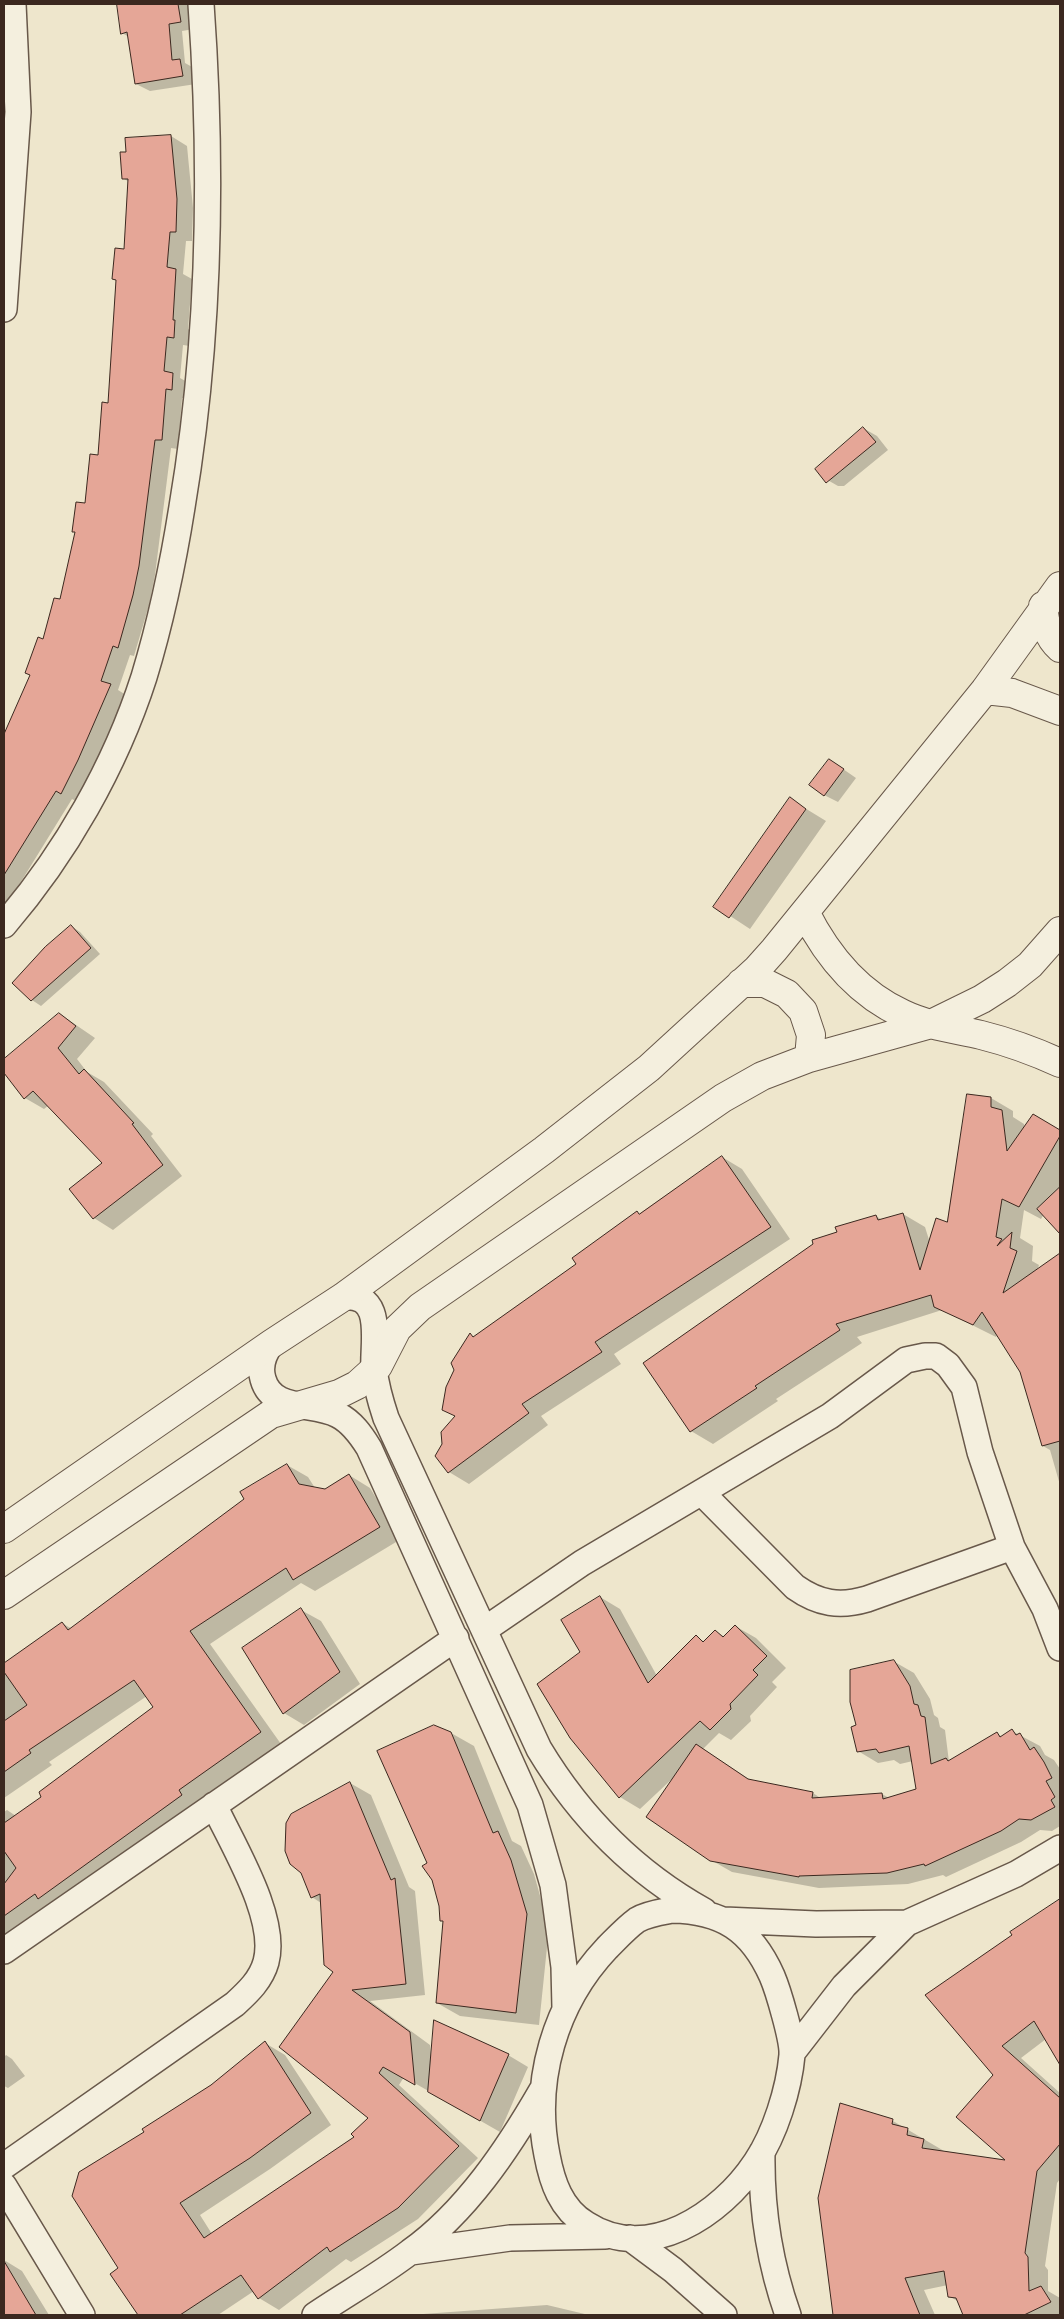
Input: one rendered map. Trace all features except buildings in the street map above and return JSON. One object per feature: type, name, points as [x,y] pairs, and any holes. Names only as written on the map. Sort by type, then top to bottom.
[{"type":"street","points":[[4,310],[18,112],[13,4]]},
{"type":"street","points":[[4,925],[57,854],[90,798],[119,740],[133,705],[161,617],[188,472],[204,326],[208,179],[201,4]]},
{"type":"street","points":[[4,1529],[271,1344],[343,1297],[464,1210],[649,1068],[757,969],[985,690],[1043,606],[1060,586]]},
{"type":"street","points":[[1043,606],[1045,626],[1055,644],[1060,648]]},
{"type":"street","points":[[985,690],[1012,693],[1060,711]]},
{"type":"street","points":[[805,912],[818,938],[835,962],[855,983],[878,1001],[904,1015],[931,1024],[1009,1042],[1060,1063]]},
{"type":"street","points":[[4,1595],[259,1422],[284,1409],[348,1390],[374,1369],[397,1329],[420,1306],[723,1098],[762,1076],[809,1058],[931,1024],[982,999],[1030,965],[1060,932]]},
{"type":"street","points":[[741,983],[765,983],[787,994],[798,1006],[803,1012],[811,1034],[809,1058]]},
{"type":"street","points":[[343,1297],[359,1298],[371,1309],[374,1322],[374,1369],[386,1418],[538,1750],[571,1798],[590,1821],[628,1858],[666,1888],[748,1938],[766,1963],[782,2006],[792,2053],[778,2119],[762,2152],[743,2180],[709,2212],[668,2234],[620,2237],[510,2238],[411,2252]]},
{"type":"street","points":[[271,1344],[262,1362],[264,1383],[269,1393],[278,1400],[327,1410],[340,1416],[361,1435],[369,1448],[515,1767],[543,1845],[560,1926],[565,2009]]},
{"type":"street","points":[[484,1630],[582,1563],[644,1525],[702,1494],[845,1406],[906,1360],[915,1357],[936,1356],[948,1365],[964,1387],[980,1452],[1012,1547],[1045,1609],[1060,1648]]},
{"type":"street","points":[[702,1494],[795,1587],[815,1599],[837,1605],[860,1601],[1012,1547]]},
{"type":"street","points":[[4,1951],[456,1638]]},
{"type":"street","points":[[4,2166],[235,2004],[254,1986],[266,1962],[269,1936],[263,1910],[214,1805]]},
{"type":"street","points":[[792,2053],[844,1986],[907,1923],[1016,1874],[1060,1848]]},
{"type":"street","points":[[724,2315],[673,2270],[620,2237],[596,2231],[571,2212],[554,2186],[545,2144],[542,2116],[543,2088],[552,2043],[565,2009],[596,1960],[638,1920],[672,1910],[716,1917],[806,1924],[907,1923]]},
{"type":"street","points":[[314,2315],[411,2252],[462,2203],[485,2176],[521,2126],[543,2088]]},
{"type":"street","points":[[762,2152],[762,2202],[766,2231],[771,2260],[788,2315]]},
{"type":"street","points":[[4,2186],[82,2315]]}]
